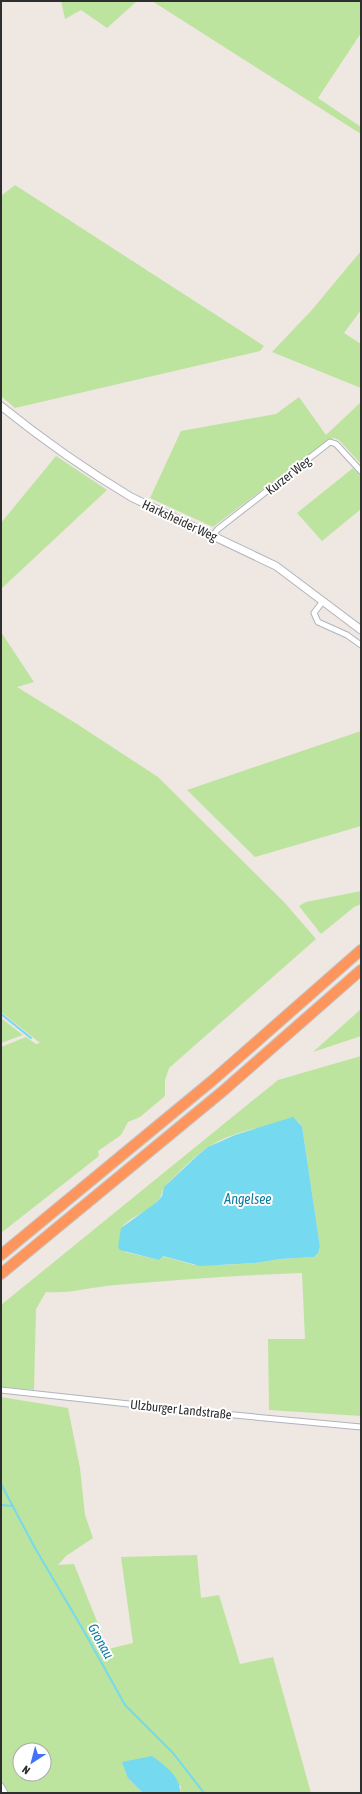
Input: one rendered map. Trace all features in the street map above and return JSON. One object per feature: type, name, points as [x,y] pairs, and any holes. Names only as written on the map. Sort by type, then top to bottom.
[{"type":"highway","points":[[1,1255],[213,1080],[361,950]]},
{"type":"highway","points":[[1,1274],[223,1091],[361,970]]},
{"type":"main road","name":"Harksheider Weg","points":[[1,406],[112,486],[276,566],[361,630]]},
{"type":"street","name":"Kurzer Weg","points":[[213,535],[218,529],[330,442],[336,444],[361,471]]},
{"type":"street","points":[[323,601],[314,613],[318,622],[347,635],[361,645]]},
{"type":"street","name":"Ulzburger Landstraße","points":[[1,1390],[202,1412],[361,1427]]},
{"type":"street","points":[[1,1786],[5,1793]]},
{"type":"green space","points":[[61,1],[137,1],[107,28],[81,10],[65,19]]},
{"type":"green space","points":[[152,1],[361,1],[361,33],[318,98],[361,127],[361,134]]},
{"type":"green space","points":[[15,185],[264,346],[260,351],[15,408],[1,396],[1,196]]},
{"type":"green space","points":[[361,251],[361,310],[344,333],[361,344],[361,388],[272,352],[311,311]]},
{"type":"green space","points":[[299,397],[326,435],[361,402],[361,464],[339,440],[334,438],[328,440],[213,527],[150,498],[181,431],[276,414]]},
{"type":"green space","points":[[56,456],[107,490],[1,589],[1,523]]},
{"type":"green space","points":[[353,468],[361,476],[361,509],[322,541],[297,513]]},
{"type":"green space","points":[[1,632],[34,682],[17,687],[158,777],[284,902],[316,939],[169,1068],[165,1080],[165,1096],[140,1117],[128,1122],[121,1135],[98,1151],[99,1156],[1,1233],[1,1047],[26,1037],[36,1044],[40,1043],[1,1012]]},
{"type":"green space","points":[[361,731],[361,826],[255,857],[187,790]]},
{"type":"green space","points":[[361,891],[361,904],[354,907],[321,934],[299,906],[306,902]]},
{"type":"green space","points":[[361,1009],[361,1036],[313,1052]]},
{"type":"green space","points":[[1,1018],[23,1035],[1,1043]]},
{"type":"green space","points":[[361,1056],[361,1416],[269,1410],[268,1339],[305,1339],[302,1273],[115,1285],[63,1292],[46,1292],[36,1309],[34,1390],[1,1387],[1,1305],[278,1080]],"holes":[[[298,1121],[302,1126],[320,1247],[318,1253],[314,1257],[280,1259],[256,1263],[194,1265],[162,1256],[159,1260],[125,1252],[121,1228],[130,1220],[154,1205],[158,1201],[166,1185],[201,1152],[217,1142],[239,1133]]]},
{"type":"green space","points":[[1,1397],[68,1408],[80,1468],[85,1515],[93,1538],[66,1556],[58,1565],[74,1564],[108,1649],[133,1643],[121,1557],[197,1555],[201,1598],[219,1595],[240,1664],[273,1657],[311,1793],[180,1793],[181,1786],[128,1778],[143,1793],[1,1793]]},
{"type":"water","name":"Angelsee","points":[[293,1117],[302,1126],[320,1247],[318,1253],[314,1257],[280,1259],[256,1263],[200,1266],[163,1256],[159,1260],[120,1250],[118,1247],[121,1228],[157,1202],[162,1196],[164,1187],[208,1147],[235,1135]]},
{"type":"water","points":[[152,1756],[175,1776],[180,1787],[180,1793],[143,1793],[128,1778],[122,1762]]},
{"type":"waterway","points":[[1,1014],[31,1038]]},
{"type":"waterway","name":"Gronau","points":[[1,1484],[35,1548],[125,1705],[173,1753],[204,1793]]},
{"type":"waterway","points":[[1,1505],[13,1506]]}]
